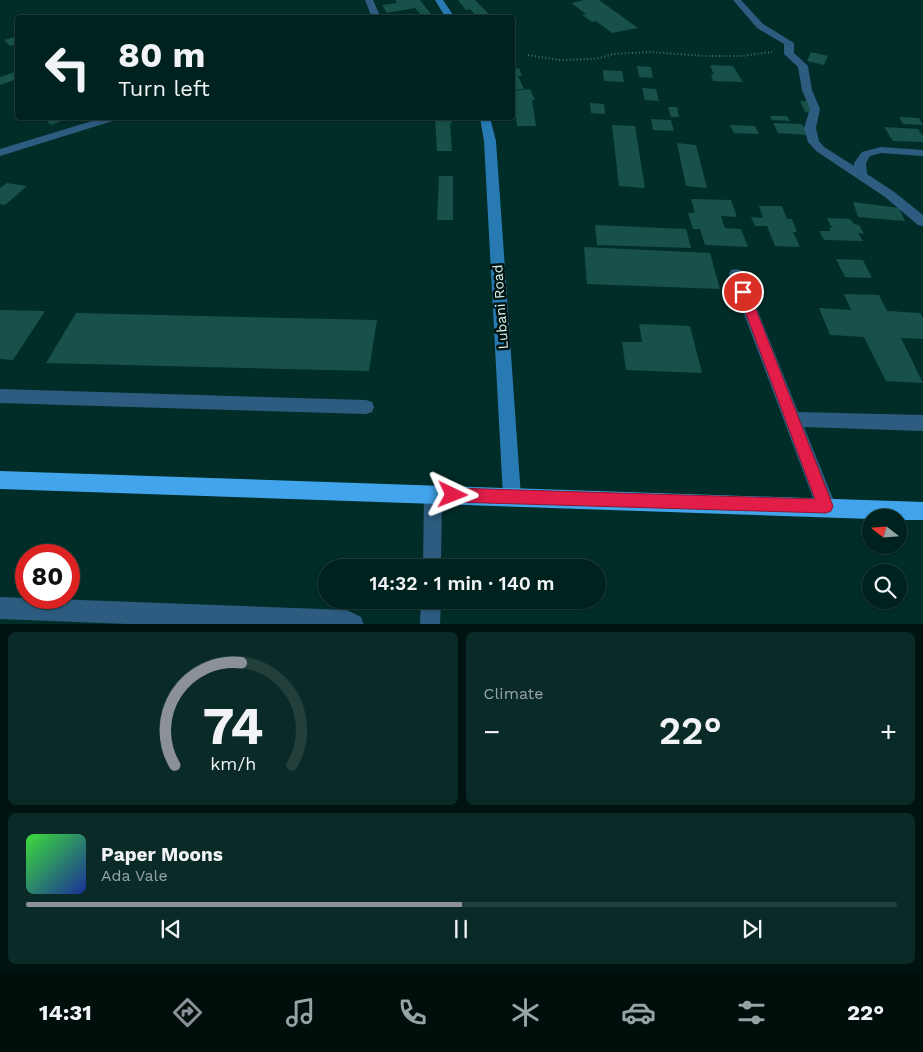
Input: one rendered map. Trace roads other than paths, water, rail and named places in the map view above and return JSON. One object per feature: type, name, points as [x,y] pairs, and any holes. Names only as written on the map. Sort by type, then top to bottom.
[{"type":"highway","points":[[0,480],[826,506],[923,511]]},
{"type":"street","points":[[369,0],[376,15]]},
{"type":"street","points":[[439,0],[449,15]]},
{"type":"street","points":[[736,0],[760,26],[789,43],[788,48],[792,58],[803,66],[807,90],[815,109],[810,128],[814,142],[829,155],[861,175],[923,222]]},
{"type":"street","points":[[0,153],[106,120]]},
{"type":"street","name":"Lubani Road","points":[[485,120],[490,141],[512,497]]},
{"type":"street","points":[[861,175],[860,163],[866,154],[881,150],[923,153]]},
{"type":"street","points":[[736,274],[826,506]]},
{"type":"street","points":[[792,418],[923,423]]},
{"type":"street","points":[[0,608],[347,621],[353,624]]},
{"type":"lane","points":[[0,396],[366,408]]},
{"type":"lane","points":[[432,559],[433,495]]},
{"type":"lane","points":[[430,624],[431,609]]}]
